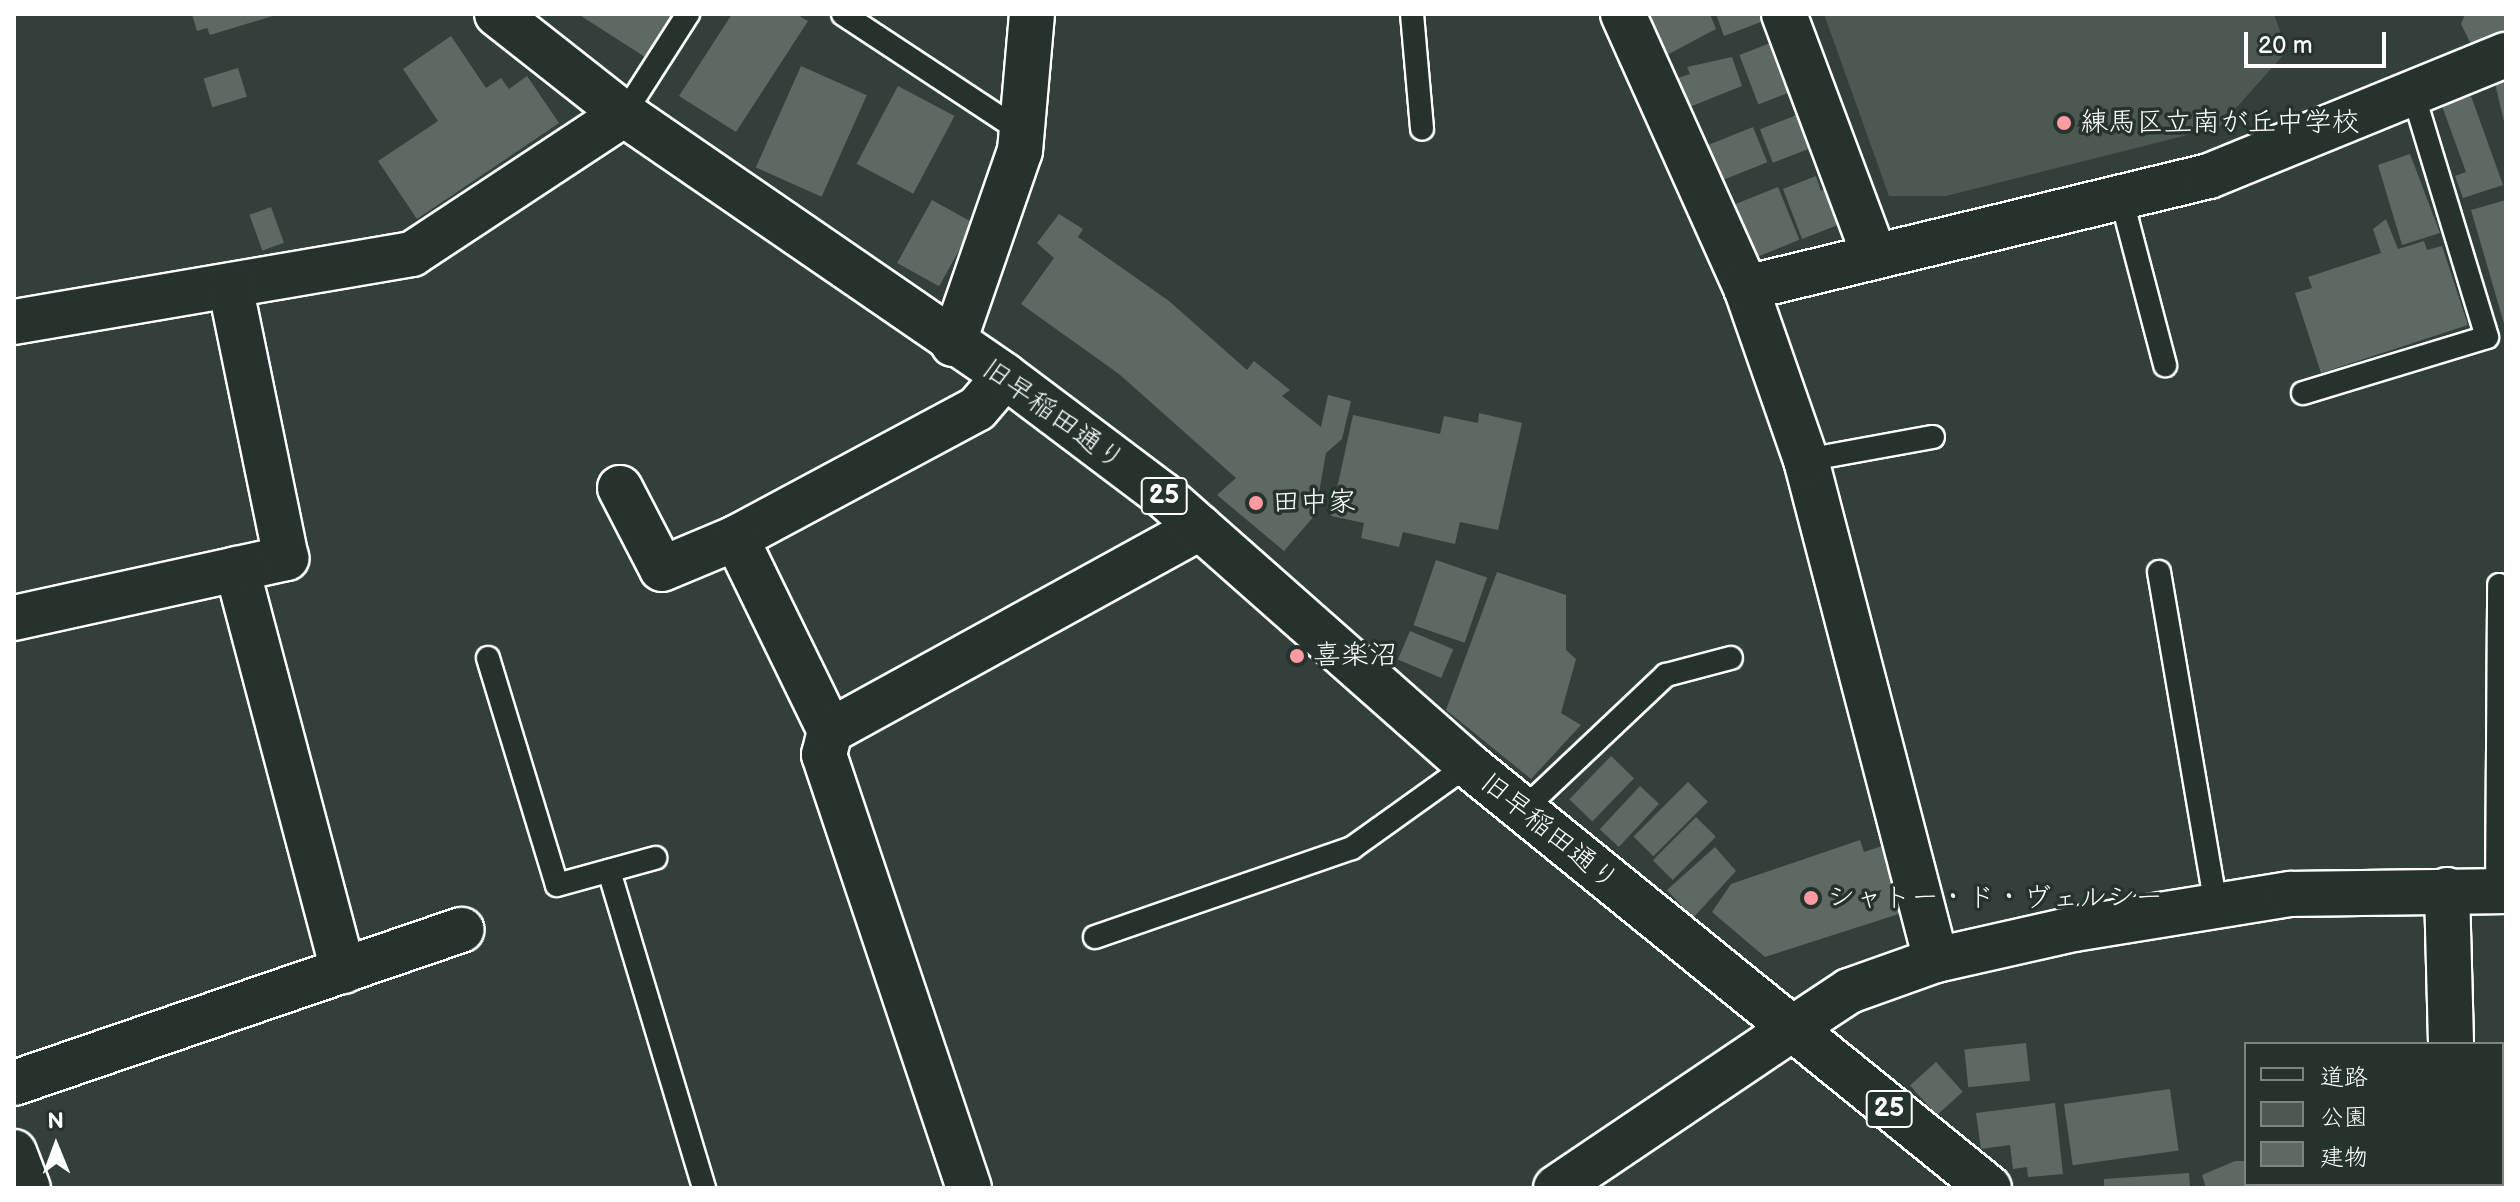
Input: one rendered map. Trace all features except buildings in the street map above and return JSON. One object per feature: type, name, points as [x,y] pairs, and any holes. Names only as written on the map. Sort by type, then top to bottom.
[{"type":"street","points":[[953,344],[1022,132],[1032,14]]},
{"type":"street","points":[[1623,14],[1746,288],[1806,460],[1936,960]]},
{"type":"street","points":[[1784,14],[1875,257]]},
{"type":"street","name":"旧早稲田通り","points":[[515,20],[624,114],[953,344],[1005,376],[1200,528],[1522,811],[1989,1188]]},
{"type":"street","points":[[1746,288],[2209,176],[2414,97],[2506,55]]},
{"type":"street","points":[[14,322],[412,254],[624,114]]},
{"type":"street","points":[[14,618],[286,558],[230,286]]},
{"type":"street","points":[[620,488],[662,569],[736,538],[977,409],[1005,376]]},
{"type":"street","points":[[830,731],[1200,528]]},
{"type":"street","points":[[736,538],[830,731],[824,755],[969,1188]]},
{"type":"street","points":[[237,569],[343,971]]},
{"type":"street","points":[[2447,890],[2451,1042]]},
{"type":"street","points":[[1556,1188],[1849,991],[1936,960],[2216,904],[2447,890],[2502,891]]},
{"type":"street","points":[[14,1083],[462,930]]},
{"type":"street","points":[[14,1152],[28,1188]]},
{"type":"lane","points":[[624,114],[688,14]]},
{"type":"lane","points":[[843,14],[1022,132]]},
{"type":"lane","points":[[1412,14],[1422,129]]},
{"type":"lane","points":[[2303,393],[2487,337],[2414,97]]},
{"type":"lane","points":[[2121,197],[2165,365]]},
{"type":"lane","points":[[1806,460],[1933,437]]},
{"type":"lane","points":[[2159,572],[2216,904]]},
{"type":"lane","points":[[2499,585],[2502,891]]},
{"type":"lane","points":[[488,658],[557,885],[655,858]]},
{"type":"lane","points":[[1522,811],[1666,675],[1731,658]]},
{"type":"lane","points":[[1095,937],[1352,848],[1468,765]]},
{"type":"lane","points":[[609,871],[704,1188]]},
{"type":"green space","name":"練馬区立南が丘中学校","points":[[1824,14],[2274,14],[2287,51],[2219,127],[1946,196],[1889,196]]},
{"type":"place","name":"練馬区立南が丘中学校","points":[[2064,123]]},
{"type":"place","name":"田中家","points":[[1256,503]]},
{"type":"place","name":"喜楽沼","points":[[1297,656]]},
{"type":"place","name":"シャトー・ド・ヴェルシー","points":[[1811,898]]}]
